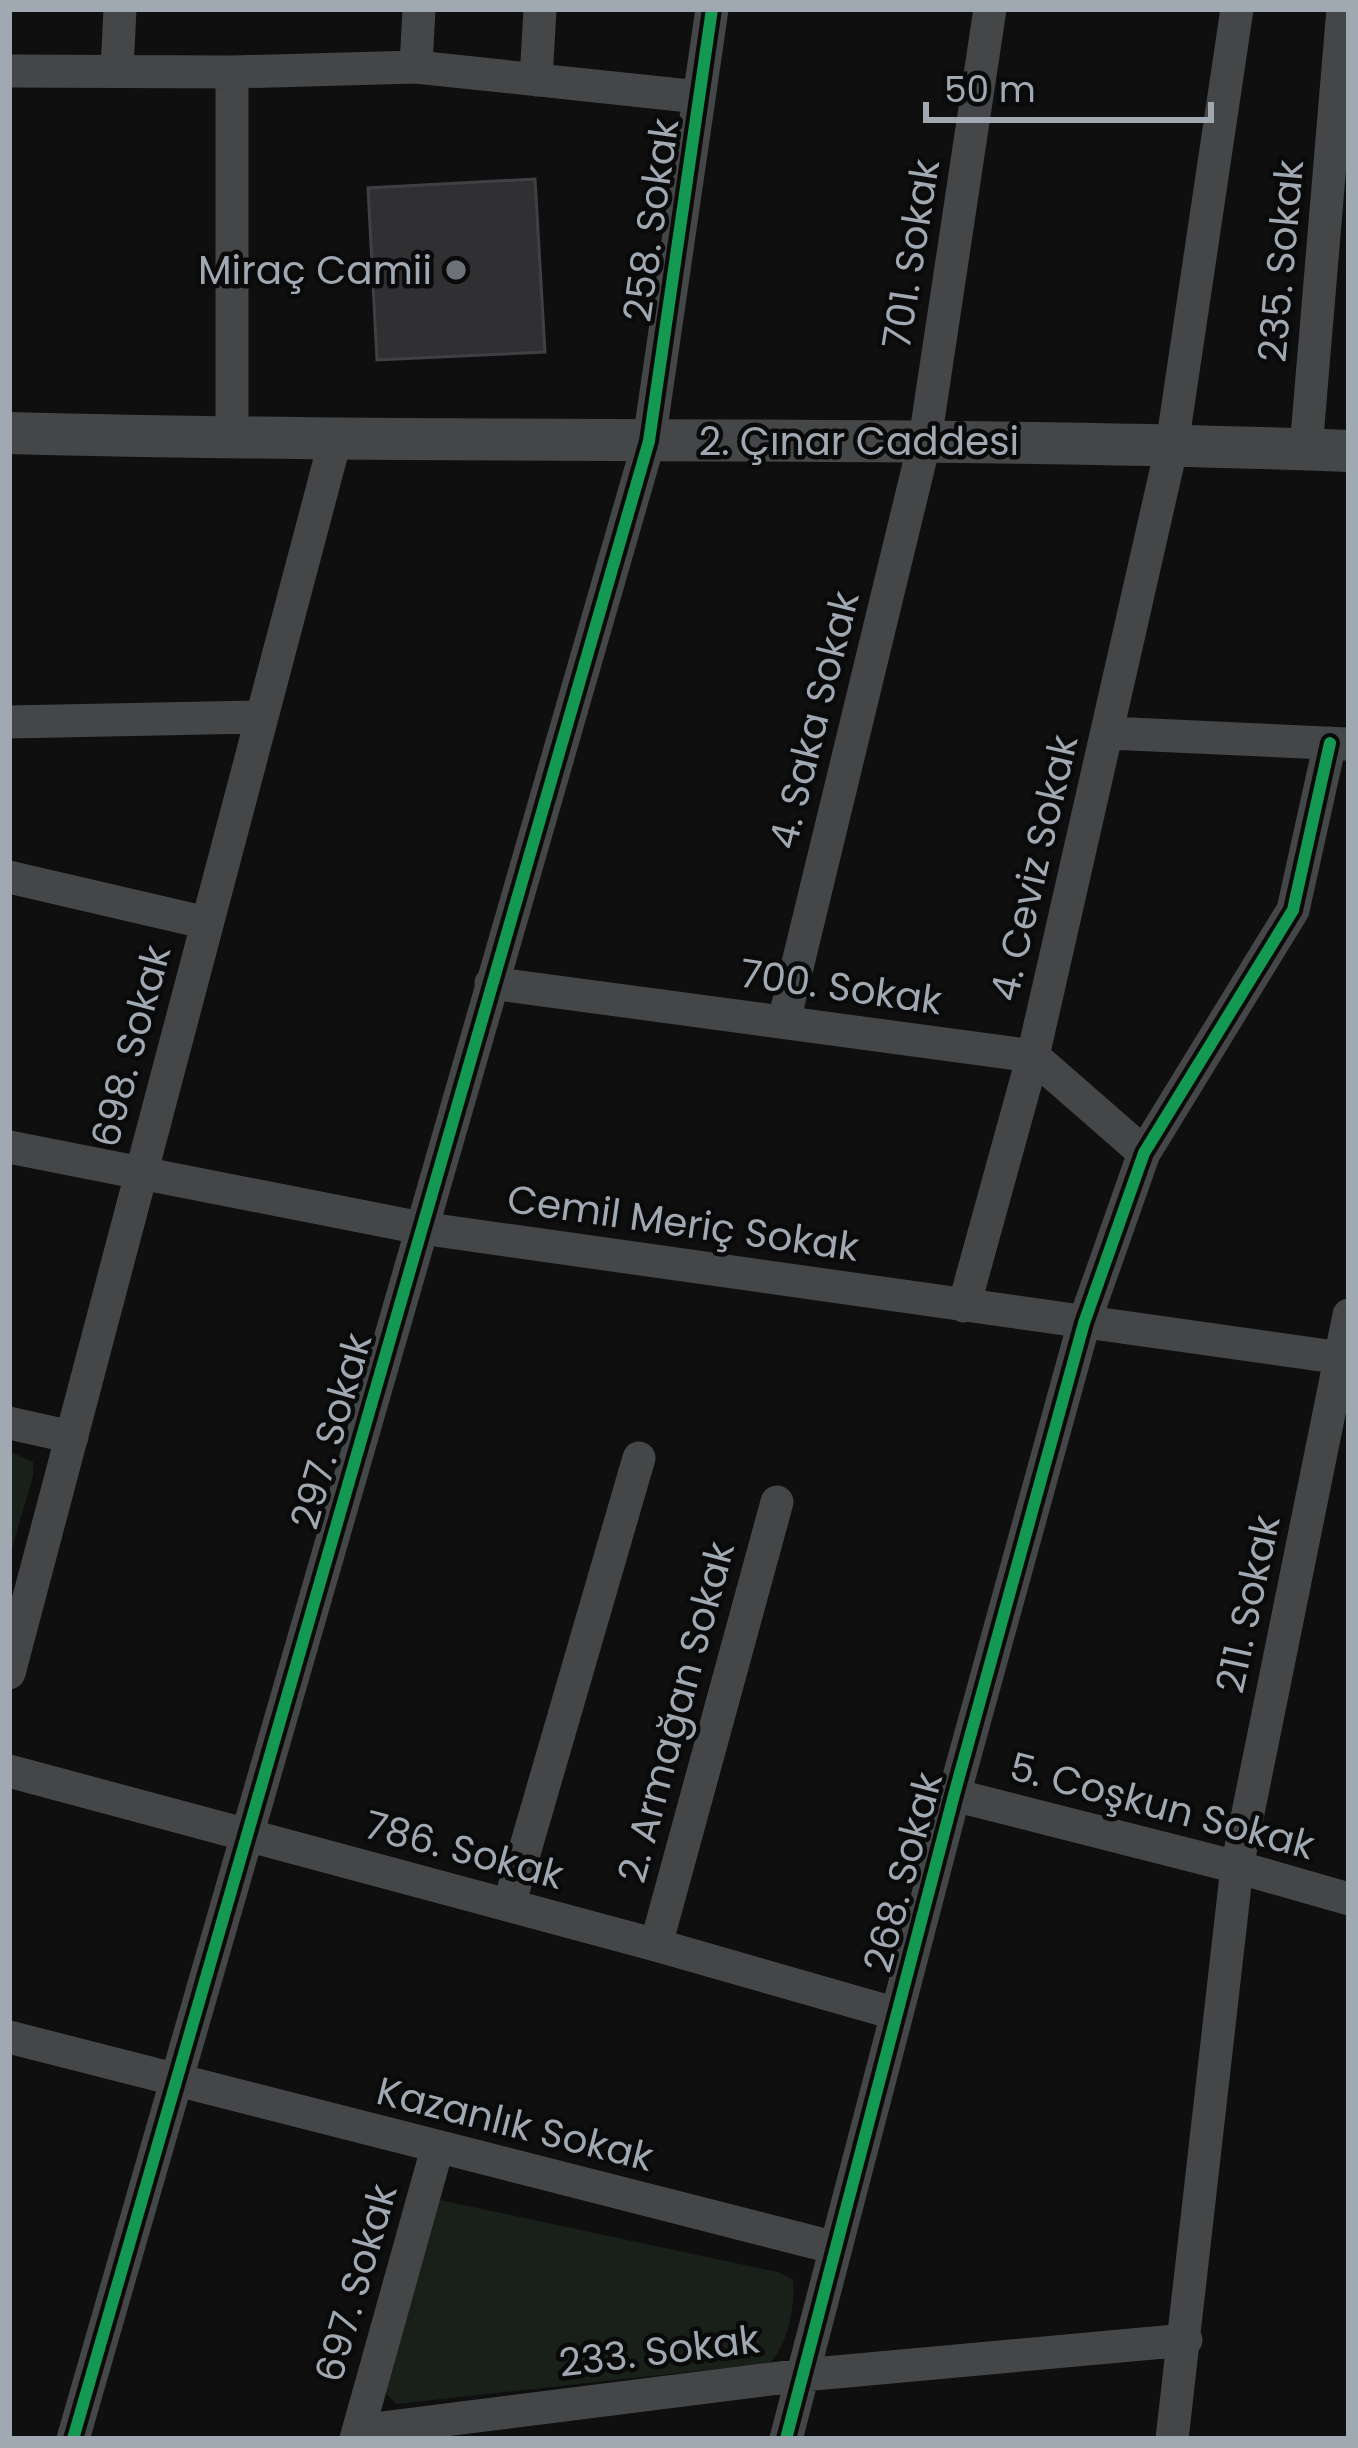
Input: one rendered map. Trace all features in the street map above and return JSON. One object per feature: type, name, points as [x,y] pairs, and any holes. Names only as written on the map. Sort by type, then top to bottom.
[{"type":"street","points":[[116,70],[120,9]]},
{"type":"street","points":[[416,67],[419,9]]},
{"type":"street","points":[[536,80],[540,9]]},
{"type":"street","name":"258. Sokak","points":[[649,441],[712,9]]},
{"type":"street","name":"701. Sokak","points":[[925,440],[990,9]]},
{"type":"street","name":"235. Sokak","points":[[1172,446],[1237,9]]},
{"type":"street","name":"235. Sokak","points":[[1306,449],[1341,160],[1343,9]]},
{"type":"street","points":[[9,71],[416,67],[699,98]]},
{"type":"street","points":[[232,72],[232,439]]},
{"type":"street","name":"2. Çınar Caddesi","points":[[9,433],[334,441],[925,440],[1349,451]]},
{"type":"street","name":"4. Saka Sokak","points":[[784,1021],[925,440]]},
{"type":"street","name":"698. Sokak","points":[[9,1673],[334,441]]},
{"type":"street","name":"297. Sokak","points":[[73,2439],[649,441]]},
{"type":"street","name":"4. Ceviz Sokak","points":[[964,1306],[1034,1056],[1172,446]]},
{"type":"street","points":[[9,722],[262,717]]},
{"type":"street","points":[[1108,733],[1340,743]]},
{"type":"street","name":"268. Sokak","points":[[786,2439],[954,1795],[1084,1323],[1144,1153],[1293,910],[1340,743]]},
{"type":"street","points":[[9,877],[207,923]]},
{"type":"street","name":"700. Sokak","points":[[491,983],[1034,1056]]},
{"type":"street","points":[[1034,1056],[1144,1153]]},
{"type":"street","name":"Cemil Meriç Sokak","points":[[9,1147],[421,1228],[1345,1358]]},
{"type":"street","name":"211. Sokak","points":[[1172,2439],[1238,1867],[1345,1358],[1349,1315]]},
{"type":"street","points":[[9,1423],[72,1437]]},
{"type":"street","points":[[509,1905],[638,1458]]},
{"type":"street","name":"2. Armağan Sokak","points":[[656,1945],[777,1502]]},
{"type":"street","name":"786. Sokak","points":[[9,1771],[897,2014]]},
{"type":"street","name":"5. Coşkun Sokak","points":[[954,1795],[1349,1900]]},
{"type":"street","name":"Kazanlık Sokak","points":[[9,2037],[836,2248]]},
{"type":"street","name":"697. Sokak","points":[[357,2435],[436,2149]]},
{"type":"street","name":"233. Sokak","points":[[357,2435],[803,2375],[1186,2340]]},
{"type":"shaded area","points":[[9,1451],[33,1462],[33,1476],[9,1559]]},
{"type":"shaded area","points":[[431,2198],[777,2272],[793,2279],[786,2334],[770,2363],[396,2404],[379,2386]]},
{"type":"building","name":"Miraç Camii","points":[[535,179],[545,352],[377,360],[368,188]]},
{"type":"cycle path","points":[[73,2439],[649,441],[712,9]]},
{"type":"cycle path","points":[[786,2439],[954,1795],[1084,1323],[1144,1153],[1293,910],[1330,743]]},
{"type":"place","name":"Miraç Camii","points":[[456,270]]}]
